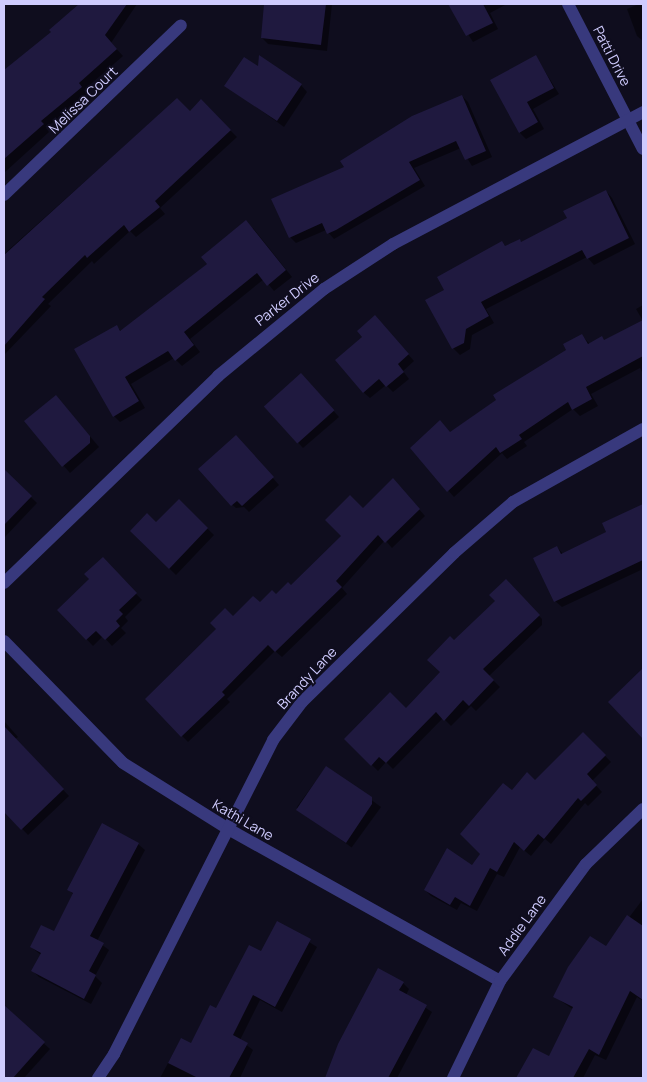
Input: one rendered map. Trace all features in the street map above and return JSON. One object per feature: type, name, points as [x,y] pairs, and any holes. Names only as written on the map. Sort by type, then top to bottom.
[{"type":"street","name":"Patti Drive","points":[[568,4],[643,149]]},
{"type":"street","name":"Melissa Court","points":[[4,194],[181,25]]},
{"type":"street","name":"Parker Drive","points":[[4,583],[218,376],[324,288],[393,244],[643,112]]},
{"type":"street","name":"Brandy Lane","points":[[98,1078],[114,1054],[230,830],[273,740],[302,702],[454,553],[513,502],[643,429]]},
{"type":"street","name":"Kathi Lane","points":[[4,640],[123,763],[230,830],[500,981]]},
{"type":"street","name":"Addie Lane","points":[[453,1078],[500,981],[586,864],[643,809]]},
{"type":"building","points":[[79,4],[127,4],[105,35],[117,49],[79,83],[82,87],[41,121],[44,124],[4,159],[4,70],[51,32],[49,30]]},
{"type":"building","points":[[264,4],[326,4],[321,45],[261,38]]},
{"type":"building","points":[[448,4],[483,4],[493,23],[466,36]]},
{"type":"building","points":[[259,55],[302,84],[277,121],[224,86],[244,57],[258,66]]},
{"type":"building","points":[[536,55],[554,88],[527,102],[538,122],[519,133],[490,80]]},
{"type":"building","points":[[462,95],[486,151],[465,160],[456,141],[409,162],[420,180],[336,230],[327,234],[322,223],[289,238],[271,199],[344,167],[340,161],[412,116]]},
{"type":"building","points":[[177,98],[190,111],[201,99],[231,130],[155,201],[160,207],[129,232],[124,225],[87,258],[85,255],[42,297],[45,299],[4,346],[4,255]]},
{"type":"building","points":[[606,190],[629,238],[587,259],[582,250],[481,302],[489,316],[466,329],[464,343],[452,349],[425,300],[444,290],[437,277],[502,241],[505,246],[520,239],[521,242],[567,218],[563,211]]},
{"type":"building","points":[[246,220],[286,270],[267,286],[257,273],[184,332],[194,345],[175,361],[168,351],[125,377],[139,401],[113,417],[74,349],[117,325],[120,331],[207,264],[201,257]]},
{"type":"building","points":[[375,315],[409,354],[398,364],[404,372],[386,387],[379,379],[363,393],[335,360],[362,337],[357,331]]},
{"type":"building","points":[[643,320],[643,356],[586,387],[592,399],[572,410],[568,402],[519,435],[522,439],[500,453],[496,447],[447,492],[410,448],[440,420],[450,432],[496,400],[493,395],[566,350],[563,344],[582,334],[588,344],[602,336],[604,340]]},
{"type":"building","points":[[301,373],[334,410],[297,444],[264,406]]},
{"type":"building","points":[[56,395],[90,436],[90,443],[62,467],[24,421]]},
{"type":"building","points":[[236,435],[274,477],[242,506],[237,501],[231,506],[198,469]]},
{"type":"building","points":[[4,469],[32,496],[4,525]]},
{"type":"building","points":[[393,478],[420,509],[385,543],[378,535],[336,581],[342,587],[275,652],[268,645],[222,692],[225,695],[181,737],[145,699],[216,629],[210,623],[225,608],[233,616],[253,596],[260,602],[272,590],[276,594],[288,582],[291,585],[341,536],[325,520],[350,495],[363,508]]},
{"type":"building","points":[[179,499],[208,528],[169,569],[130,531],[147,513],[156,522]]},
{"type":"building","points":[[643,504],[643,560],[554,602],[533,558],[557,546],[561,554],[606,532],[602,523]]},
{"type":"building","points":[[103,557],[137,593],[119,610],[123,614],[116,621],[120,626],[105,640],[96,631],[86,640],[57,610],[89,579],[84,574]]},
{"type":"building","points":[[506,579],[540,615],[483,669],[494,680],[469,706],[463,700],[444,721],[436,712],[386,763],[379,757],[371,766],[344,739],[390,692],[406,708],[440,672],[427,660],[450,636],[454,640],[495,601],[489,595]]},
{"type":"building","points":[[643,668],[643,739],[608,702]]},
{"type":"building","points":[[4,726],[64,789],[21,830],[4,812]]},
{"type":"building","points":[[583,732],[606,755],[587,774],[597,785],[581,801],[578,798],[544,839],[538,834],[524,851],[514,842],[497,872],[490,868],[470,906],[455,897],[450,905],[424,890],[447,848],[472,865],[480,854],[460,834],[503,783],[512,790],[527,772],[535,780]]},
{"type":"building","points":[[326,766],[372,797],[372,804],[346,843],[296,810]]},
{"type":"building","points":[[102,823],[139,843],[90,936],[104,943],[89,971],[96,975],[84,999],[31,971],[41,953],[30,947],[41,925],[54,931],[73,893],[67,890]]},
{"type":"building","points":[[627,915],[643,926],[643,1000],[630,991],[599,1055],[589,1049],[573,1078],[516,1078],[533,1048],[549,1056],[573,1007],[553,997],[568,967],[590,936],[606,946]]},
{"type":"building","points":[[277,921],[311,939],[275,1007],[253,995],[233,1035],[248,1043],[229,1078],[198,1078],[168,1063],[181,1038],[191,1043],[210,1005],[216,1008],[249,945],[261,951]]},
{"type":"building","points":[[378,968],[404,982],[399,990],[427,1005],[388,1078],[325,1078],[338,1044]]},
{"type":"building","points":[[4,1005],[45,1042],[13,1078],[4,1078]]}]
